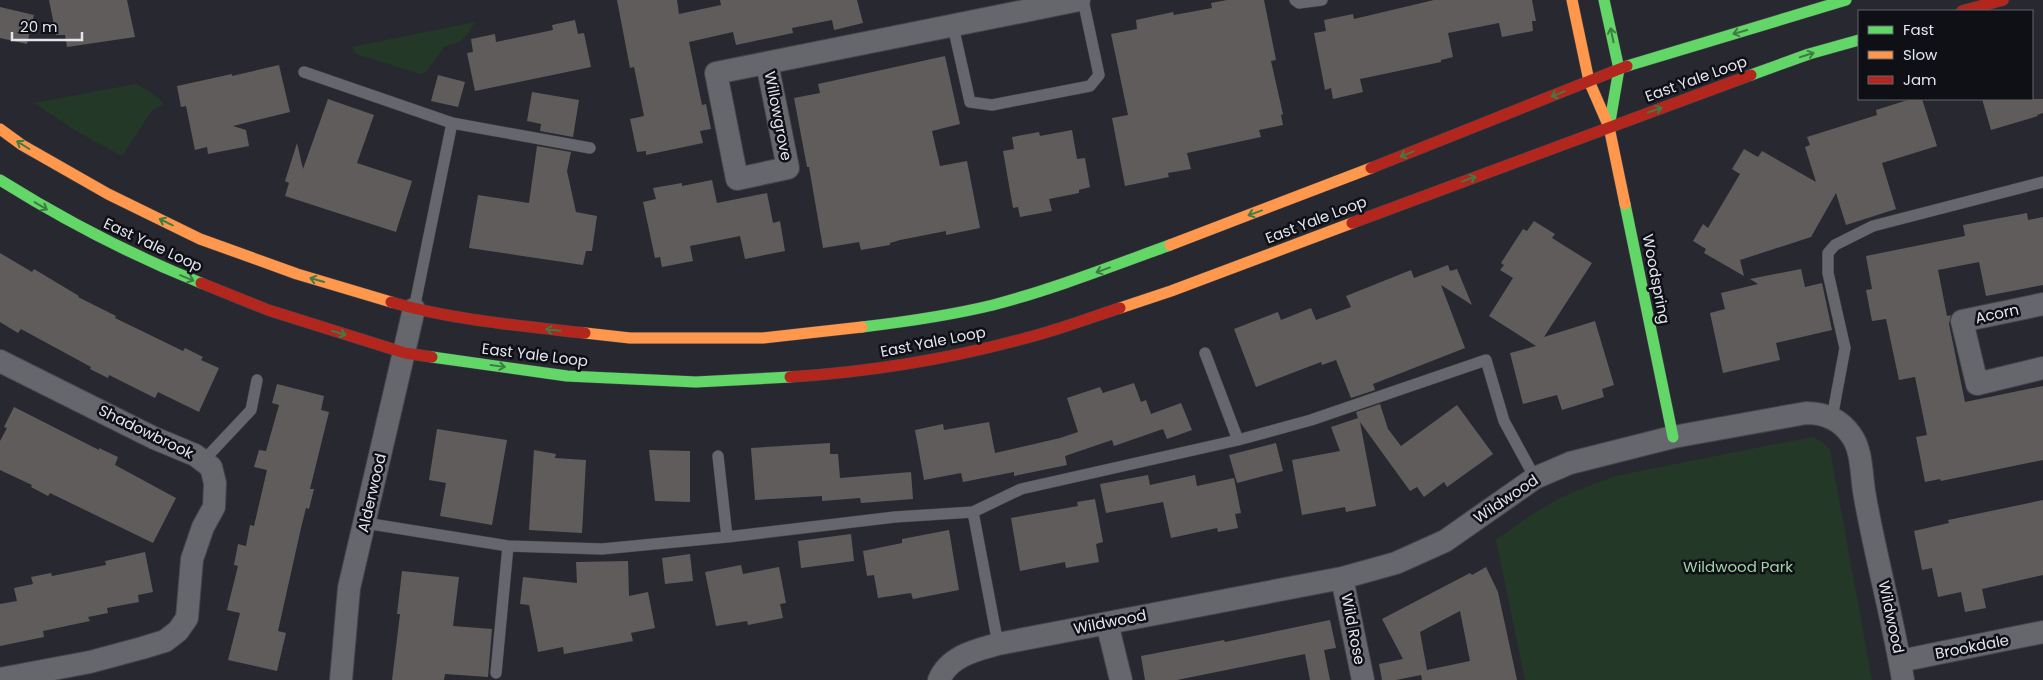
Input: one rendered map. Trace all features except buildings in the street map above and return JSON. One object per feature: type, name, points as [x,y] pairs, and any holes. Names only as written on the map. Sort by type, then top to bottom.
[{"type":"main road","name":"Woodspring","points":[[1572,0],[1589,81],[1609,127],[1672,437]]},
{"type":"main road","name":"Woodspring","points":[[1604,0],[1619,69],[1609,127]]},
{"type":"main road","name":"East Yale Loop","points":[[0,129],[22,144],[108,194],[200,239],[297,274],[414,309],[528,327],[630,338],[763,338],[890,324],[993,305],[1091,274],[1265,210],[1619,69],[1846,0]]},
{"type":"main road","points":[[1966,10],[2003,0]]},
{"type":"main road","name":"East Yale Loop","points":[[0,180],[45,208],[152,264],[268,310],[405,353],[566,376],[696,382],[823,375],[923,362],[1027,338],[1171,291],[1809,54],[1858,40]]},
{"type":"street","name":"Willowgrove","points":[[767,62],[788,168],[737,179],[716,73],[767,62],[953,26],[1008,7],[1081,0]]},
{"type":"street","name":"Acorn","points":[[2043,304],[1962,321],[1977,384],[2043,368]]},
{"type":"street","name":"Alderwood","points":[[341,680],[349,588],[414,309]]},
{"type":"street","name":"Shadowbrook","points":[[0,361],[154,438],[195,455],[211,467],[215,483],[214,507],[203,527],[192,559],[187,618],[178,631],[165,641],[142,648],[90,662],[0,679]]},
{"type":"street","name":"Wildwood","points":[[940,678],[955,660],[969,652],[998,644],[1342,578],[1396,563],[1444,541],[1535,478],[1570,463],[1672,437],[1806,413],[1818,413],[1832,418],[1851,434],[1856,442],[1865,497],[1902,671]]},
{"type":"street","name":"Wild Rose","points":[[1342,578],[1363,680]]},
{"type":"street","points":[[1107,623],[1121,680]]},
{"type":"street","name":"Brookdale","points":[[1902,671],[2043,632]]},
{"type":"lane","points":[[953,26],[970,102],[992,105],[1090,86],[1099,75],[1081,0]]},
{"type":"lane","points":[[1295,0],[1299,3],[1322,0]]},
{"type":"lane","points":[[304,72],[452,123],[590,148]]},
{"type":"lane","points":[[414,309],[452,123]]},
{"type":"lane","points":[[1832,418],[1845,348],[1828,273],[1828,253],[1835,245],[1873,226],[2043,182]]},
{"type":"lane","points":[[1205,353],[1238,440]]},
{"type":"lane","points":[[365,522],[508,546],[602,549],[727,537],[895,517],[973,512],[1021,488],[1238,440],[1311,420],[1486,360],[1504,421],[1535,478]]},
{"type":"lane","points":[[203,461],[251,410],[257,380]]},
{"type":"lane","points":[[718,456],[727,537]]},
{"type":"lane","points":[[973,512],[998,644]]},
{"type":"lane","points":[[496,673],[508,546]]},
{"type":"green space","points":[[475,22],[461,41],[444,47],[427,71],[421,74],[356,54],[352,47]]},
{"type":"green space","points":[[136,84],[151,92],[164,104],[152,110],[122,156],[76,131],[34,103]]},
{"type":"green space","name":"Wildwood Park","points":[[1812,437],[1821,441],[1830,450],[1872,680],[1525,680],[1496,540],[1551,503],[1615,476]]},
{"type":"traffic: fast","points":[[1604,0],[1619,69],[1609,127]]},
{"type":"traffic: fast","points":[[1627,66],[1846,0]]},
{"type":"traffic: fast","points":[[1751,75],[1809,54],[1858,40]]},
{"type":"traffic: fast","points":[[0,180],[98,236],[149,261],[201,283]]},
{"type":"traffic: fast","points":[[1625,204],[1673,437]]},
{"type":"traffic: fast","points":[[862,327],[928,318],[1016,299],[1061,285],[1170,245]]},
{"type":"traffic: fast","points":[[432,357],[567,376],[696,382],[790,377]]},
{"type":"traffic: slow","points":[[1572,0],[1589,81],[1609,127],[1625,204]]},
{"type":"traffic: slow","points":[[0,129],[22,145],[108,194],[200,239],[297,274],[391,302]]},
{"type":"traffic: slow","points":[[1170,245],[1371,168]]},
{"type":"traffic: slow","points":[[1120,308],[1171,291],[1352,223]]},
{"type":"traffic: slow","points":[[585,333],[630,338],[763,338],[862,327]]},
{"type":"traffic: jam","points":[[1966,10],[2003,0]]},
{"type":"traffic: jam","points":[[1371,168],[1627,66]]},
{"type":"traffic: jam","points":[[1352,223],[1751,75]]},
{"type":"traffic: jam","points":[[201,283],[268,310],[405,353],[432,357]]},
{"type":"traffic: jam","points":[[391,302],[462,318],[585,333]]},
{"type":"traffic: jam","points":[[790,377],[909,364],[997,346],[1062,328],[1120,308]]}]
